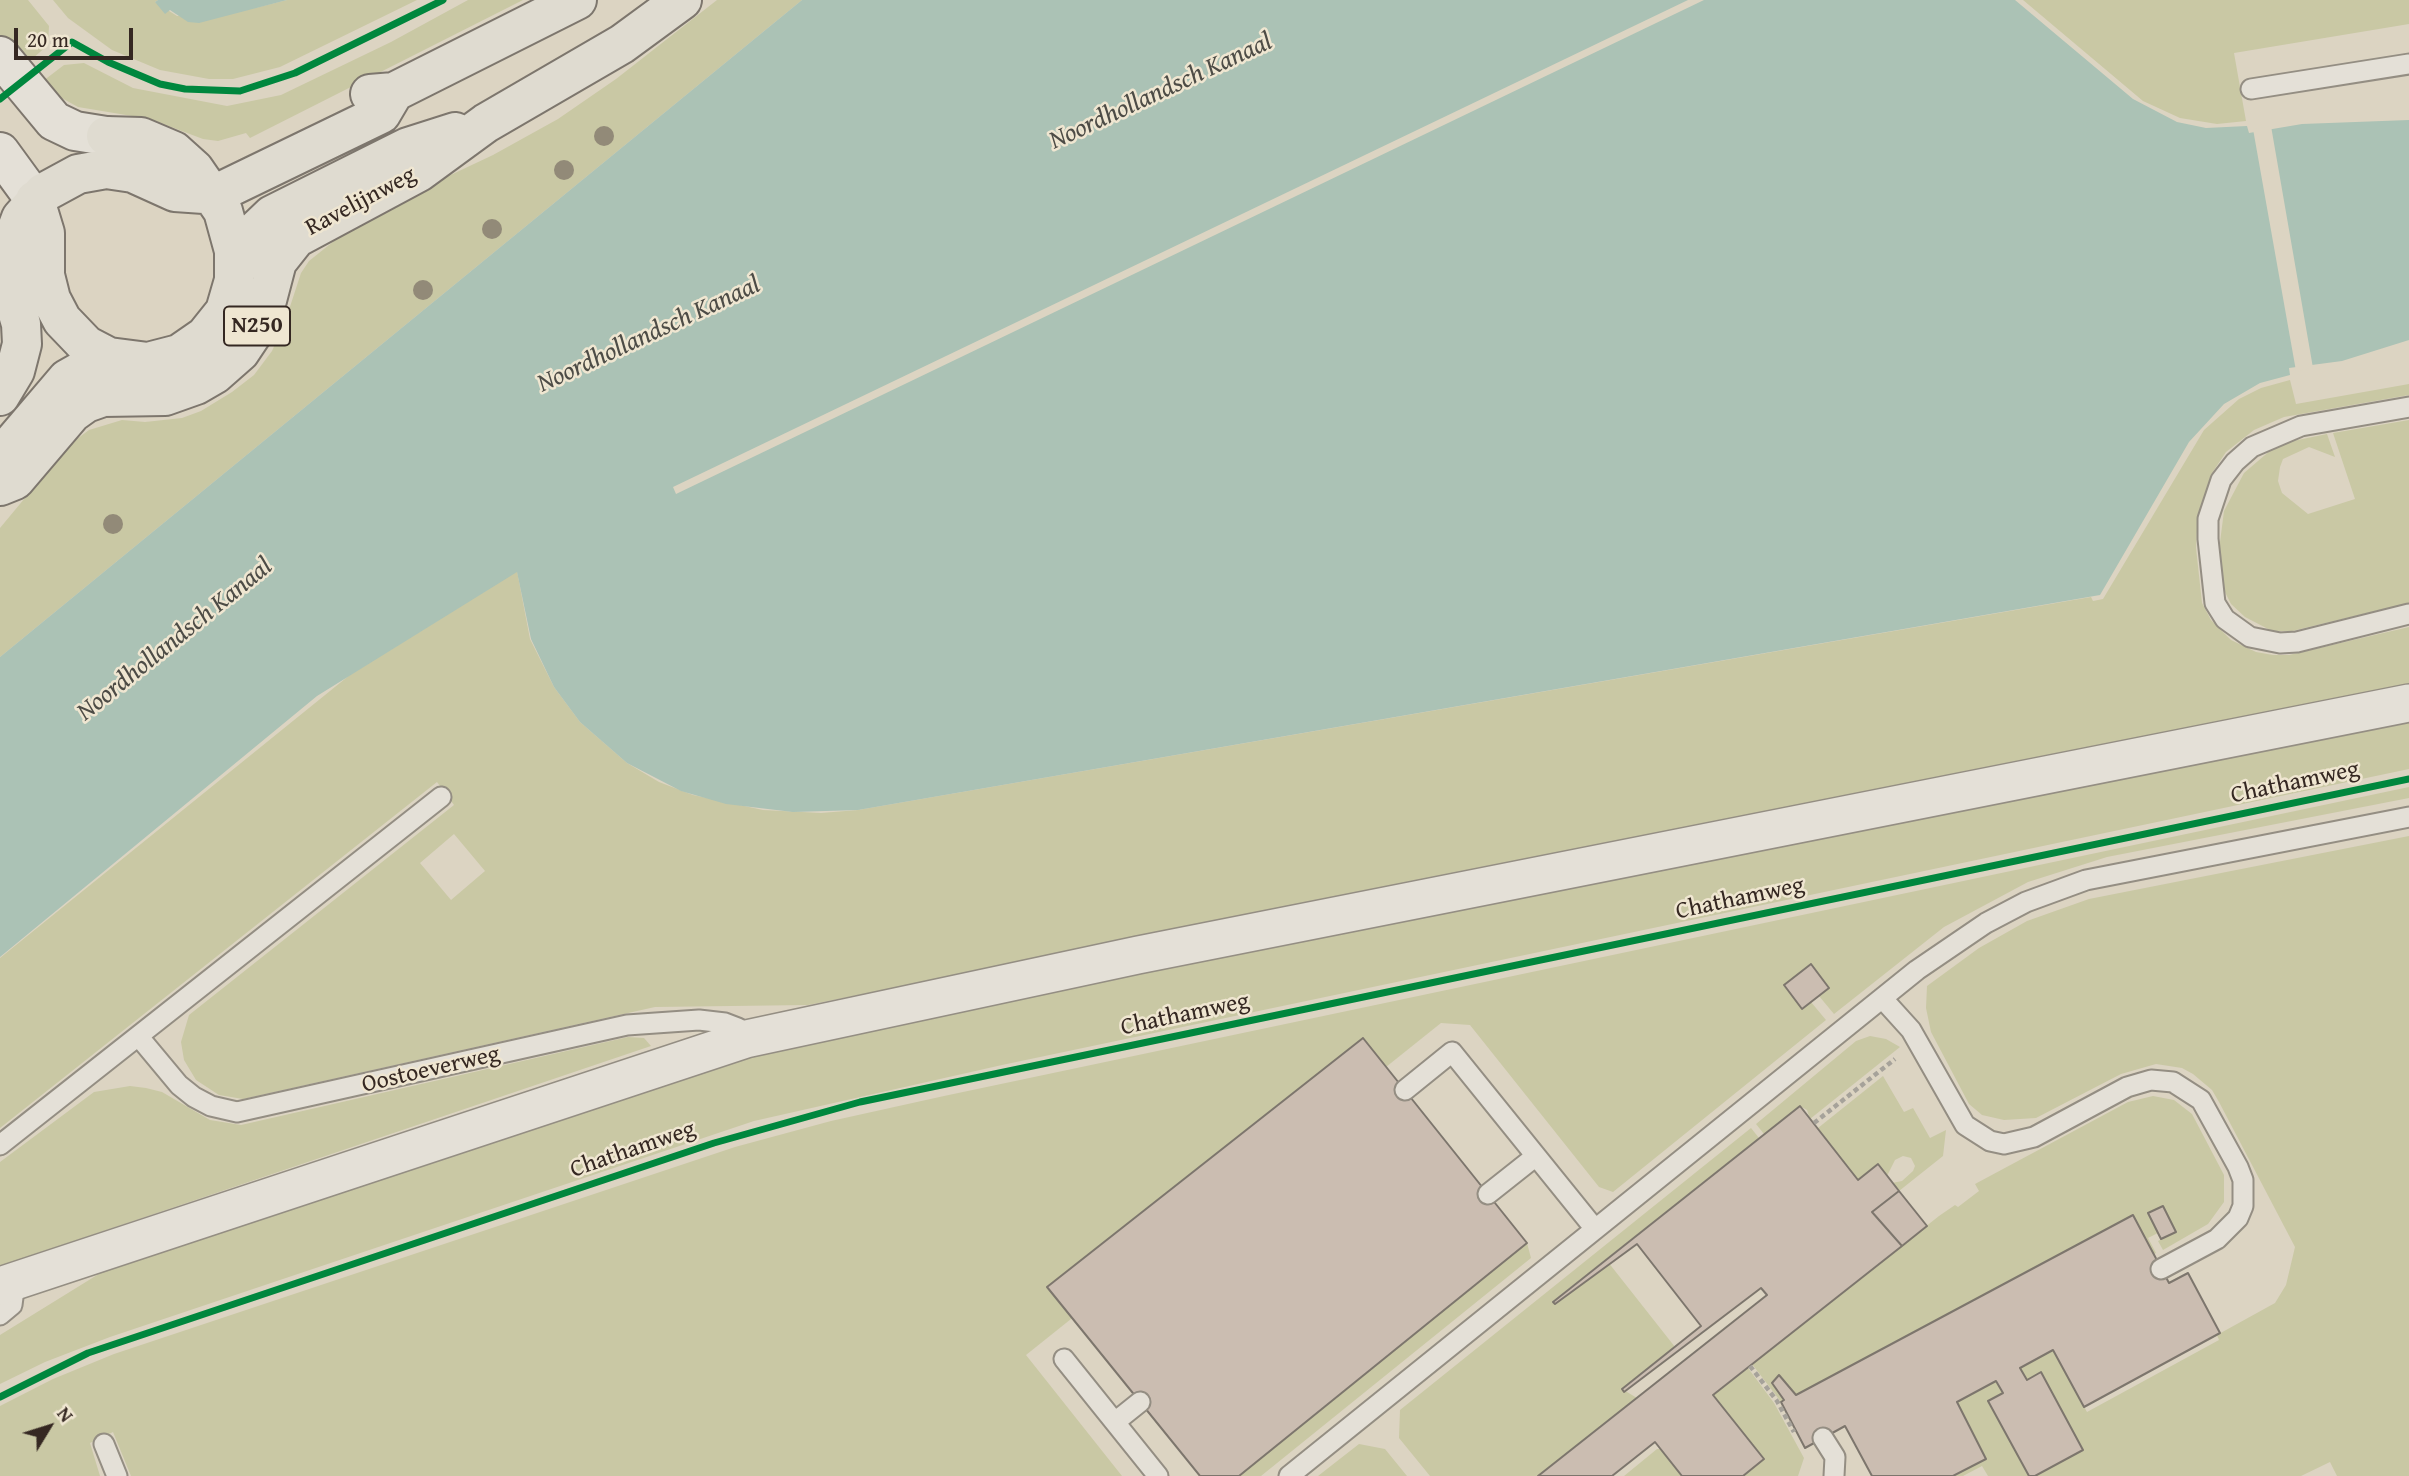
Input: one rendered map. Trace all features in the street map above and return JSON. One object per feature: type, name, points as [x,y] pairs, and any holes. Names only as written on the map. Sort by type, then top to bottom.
[{"type":"main road","points":[[183,158],[205,164],[228,161],[259,149],[366,94],[394,92],[577,0]]},
{"type":"main road","name":"N250","points":[[486,122],[622,44],[682,0]]},
{"type":"main road","points":[[0,56],[54,121],[83,133],[141,137],[164,145],[183,158],[213,193]]},
{"type":"main road","points":[[18,197],[87,171],[106,169],[133,173],[176,192],[213,193],[234,187],[381,114],[394,92]]},
{"type":"main road","name":"Ravelijnweg","points":[[235,272],[246,244],[257,228],[272,215],[408,147],[486,122]]},
{"type":"main road","name":"Ravelijnweg","points":[[0,486],[15,480],[72,413],[86,403],[103,397],[165,396],[196,385],[215,374],[240,352],[252,334],[262,314],[277,262],[296,238],[419,172],[486,122]]},
{"type":"main road","points":[[0,152],[18,197],[22,218],[13,238],[9,277],[18,315],[20,353],[15,372],[0,396]]},
{"type":"main road","name":"N250","points":[[0,458],[67,379],[90,366],[117,359],[156,361],[179,354],[199,342],[225,311],[235,272],[230,231],[213,193]]},
{"type":"main road","name":"N250","points":[[18,197],[45,233],[45,275],[54,306],[68,327],[86,345],[117,359]]},
{"type":"street","points":[[8,1284],[746,1039],[1138,955],[2409,703]]},
{"type":"lane","points":[[2251,89],[2409,64]]},
{"type":"lane","points":[[2409,407],[2301,425],[2252,447],[2235,462],[2221,480],[2213,499],[2208,539],[2215,603],[2225,619],[2250,637],[2280,643],[2297,642],[2409,614]]},
{"type":"lane","points":[[0,1145],[441,797]]},
{"type":"lane","points":[[1289,1476],[1882,998],[1947,948],[1986,923],[2054,891],[2129,870],[2409,817]]},
{"type":"lane","points":[[1882,998],[1919,1042],[1961,1119],[1977,1135],[1990,1141],[2004,1144],[2034,1138],[2127,1087],[2151,1080],[2173,1082],[2200,1100],[2238,1167],[2243,1180],[2243,1206],[2238,1218],[2217,1239],[2161,1269]]},
{"type":"lane","name":"Oostoeverweg","points":[[139,1037],[179,1085],[194,1097],[211,1106],[237,1112],[627,1025],[658,1021],[712,1021],[737,1028],[746,1039]]},
{"type":"lane","points":[[1405,1090],[1452,1052],[1595,1229]]},
{"type":"lane","points":[[1488,1194],[1535,1156]]},
{"type":"lane","points":[[0,1315],[12,1306],[8,1284]]},
{"type":"lane","points":[[1064,1359],[1158,1476]]},
{"type":"lane","points":[[1115,1422],[1140,1402]]},
{"type":"lane","points":[[1823,1438],[1835,1457],[1834,1476]]},
{"type":"lane","points":[[104,1444],[117,1476]]},
{"type":"path","points":[[1814,1123],[1919,1042]]},
{"type":"path","points":[[1750,1366],[1777,1401]]},
{"type":"green space","points":[[0,0],[28,0],[49,26],[48,45],[24,66],[0,35]]},
{"type":"green space","points":[[53,0],[158,0],[155,2],[177,16],[255,8],[287,0],[417,0],[280,67],[233,79],[209,79],[160,70],[112,50],[68,18]]},
{"type":"green space","points":[[468,0],[523,0],[250,138],[246,133],[218,141],[203,139],[150,119],[78,107],[58,96],[43,81],[64,65],[84,63],[133,88],[227,106],[281,95],[391,42]]},
{"type":"green space","points":[[717,0],[802,0],[0,657],[0,528],[69,445],[89,430],[122,420],[145,422],[182,418],[201,411],[232,392],[254,375],[272,351],[301,273],[309,261],[339,237],[336,229],[493,155],[558,119],[616,79]]},
{"type":"green space","points":[[2023,0],[2409,0],[2409,24],[2234,53],[2246,121],[2217,124],[2180,118],[2143,101]]},
{"type":"green space","points":[[2290,380],[2296,404],[2409,384],[2409,395],[2284,417],[2254,430],[2226,452],[2212,473],[2198,515],[2196,548],[2202,603],[2211,620],[2231,640],[2256,652],[2273,655],[2289,655],[2409,627],[2409,685],[808,1005],[655,1007],[243,1099],[219,1095],[196,1080],[184,1060],[181,1042],[189,1015],[454,805],[437,782],[0,1128],[0,958],[351,674],[517,571],[530,639],[554,687],[580,722],[627,763],[659,782],[693,795],[763,810],[821,813],[858,810],[2091,597],[2093,601],[2103,599],[2204,430],[2239,399],[2261,388]],"holes":[[[454,834],[485,871],[451,900],[420,863]]]},
{"type":"green space","points":[[2409,420],[2409,603],[2292,631],[2272,631],[2245,617],[2231,604],[2224,590],[2219,550],[2224,511],[2244,473],[2272,449],[2288,442],[2327,434],[2335,457],[2309,447],[2283,459],[2278,481],[2282,493],[2308,514],[2355,499],[2333,433]]},
{"type":"green space","points":[[2409,723],[2409,769],[1002,1065],[754,1121],[110,1337],[45,1362],[0,1384],[0,1335],[102,1272],[746,1059],[857,1030],[962,1008]]},
{"type":"green space","points":[[2409,787],[2409,798],[2107,857],[2028,882],[1944,927],[1834,1014],[1819,996],[1829,987],[1810,965],[1784,986],[1802,1008],[1811,1002],[1826,1020],[1613,1192],[1599,1187],[1470,1025],[1441,1023],[1026,1355],[1122,1476],[131,1476],[113,1432],[90,1443],[100,1476],[0,1476],[0,1406],[53,1379],[114,1354],[735,1147],[831,1121],[944,1096]]},
{"type":"green space","points":[[2409,836],[2409,1476],[2337,1476],[2330,1462],[2301,1476],[2035,1476],[2083,1450],[2041,1372],[2027,1380],[2020,1368],[2053,1350],[2087,1412],[2219,1340],[2217,1335],[2275,1303],[2286,1285],[2295,1247],[2212,1090],[2193,1074],[2182,1068],[2156,1064],[2121,1074],[2036,1118],[2004,1120],[1982,1115],[1969,1104],[1931,1032],[1926,1008],[1927,986],[1979,948],[2027,921],[2089,899]]},
{"type":"green space","points":[[1870,1036],[1886,1039],[1900,1047],[1810,1119],[1807,1110],[1800,1106],[1764,1134],[1756,1124],[1856,1041]]},
{"type":"green space","points":[[628,1037],[644,1038],[651,1046],[0,1266],[0,1162],[94,1092],[130,1086],[146,1088],[162,1092],[210,1120],[241,1125]]},
{"type":"green space","points":[[1883,1076],[1904,1112],[1913,1108],[1930,1138],[1946,1130],[1943,1156],[1899,1191],[1892,1183],[1902,1181],[1913,1171],[1915,1166],[1911,1158],[1903,1156],[1895,1160],[1887,1176],[1858,1180],[1818,1128]]},
{"type":"green space","points":[[2153,1096],[2174,1100],[2192,1114],[2224,1175],[2224,1202],[2208,1224],[2163,1250],[2158,1241],[2176,1232],[2163,1206],[2148,1213],[2158,1233],[2148,1238],[2156,1253],[1796,1395],[1779,1375],[1772,1383],[1784,1400],[1781,1402],[1752,1364],[1939,1216],[1955,1205],[1958,1207],[1979,1191],[1975,1184],[2128,1102]]},
{"type":"green space","points":[[1751,1128],[1759,1138],[1553,1301],[1555,1304],[1608,1262],[1675,1347],[1622,1389],[1637,1398],[1538,1476],[1430,1476],[1399,1438],[1400,1410]]},
{"type":"green space","points":[[1527,1243],[1531,1258],[1261,1476],[1239,1476]]},
{"type":"green space","points":[[1748,1368],[1774,1403],[1804,1458],[1798,1476],[1743,1476],[1764,1459],[1713,1395]]},
{"type":"green space","points":[[1996,1381],[2003,1393],[1988,1401],[2029,1476],[1988,1476],[1982,1466],[1963,1476],[1953,1476],[1986,1458],[1957,1402]]},
{"type":"green space","points":[[1359,1444],[1385,1449],[1407,1476],[1318,1476]]},
{"type":"green space","points":[[1660,1449],[1682,1476],[1624,1476]]},
{"type":"water","points":[[287,0],[199,23],[188,22],[170,10],[165,14],[155,2]]},
{"type":"water","name":"Noordhollandsch Kanaal","points":[[802,0],[2015,0],[2133,99],[2177,122],[2206,128],[2247,126],[2249,133],[2302,124],[2409,120],[2409,340],[2342,361],[2289,368],[2290,375],[2260,383],[2224,404],[2189,442],[2100,595],[858,810],[793,812],[726,804],[681,791],[627,763],[580,722],[554,687],[531,639],[517,572],[317,696],[0,957],[0,657]]},
{"type":"pier","points":[[1688,0],[1704,0],[676,494],[673,487]]},
{"type":"pier","points":[[2271,126],[2313,368],[2296,371],[2253,129]]},
{"type":"building","points":[[1811,964],[1829,988],[1802,1009],[1784,985]]},
{"type":"building","points":[[1363,1038],[1527,1243],[1239,1476],[1200,1476],[1047,1287]]},
{"type":"building","points":[[1800,1106],[1858,1180],[1878,1164],[1899,1191],[1872,1212],[1902,1246],[1713,1395],[1764,1459],[1743,1476],[1682,1476],[1655,1442],[1612,1476],[1538,1476],[1767,1295],[1761,1288],[1624,1392],[1622,1389],[1701,1326],[1637,1244],[1555,1304],[1553,1302]]},
{"type":"building","points":[[1899,1191],[1927,1226],[1902,1246],[1872,1212]]},
{"type":"building","points":[[2163,1206],[2176,1232],[2161,1239],[2148,1213]]},
{"type":"building","points":[[2133,1215],[2169,1283],[2188,1273],[2220,1333],[2084,1407],[2053,1350],[2020,1368],[2027,1380],[2041,1372],[2083,1450],[2035,1476],[2029,1476],[1988,1401],[2003,1393],[1996,1381],[1957,1402],[1986,1459],[1953,1476],[1872,1476],[1845,1426],[1805,1448],[1781,1402],[1784,1400],[1772,1383],[1779,1375],[1796,1395]]},
{"type":"cycle path","points":[[0,99],[72,42],[108,62],[160,84],[185,89],[240,91],[295,73],[443,0]]},
{"type":"cycle path","name":"Chathamweg","points":[[0,1397],[88,1353],[714,1143],[860,1102],[2409,779]]}]
